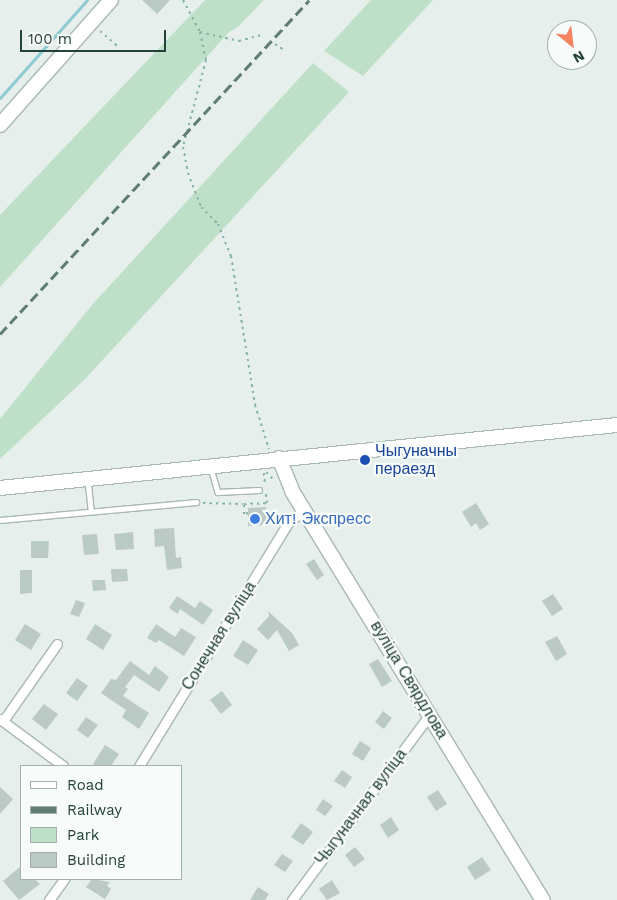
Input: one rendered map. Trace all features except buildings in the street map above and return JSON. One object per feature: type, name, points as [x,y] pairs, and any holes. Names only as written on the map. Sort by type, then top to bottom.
[{"type":"street","points":[[0,125],[110,0]]},
{"type":"street","points":[[0,488],[210,466],[274,454],[617,425]]},
{"type":"street","name":"вуліца Свярдлова","points":[[274,454],[286,481],[544,900]]},
{"type":"street","name":"Сонечная вуліца","points":[[140,765],[290,520],[305,511]]},
{"type":"street","points":[[56,644],[1,720],[62,765]]},
{"type":"street","name":"Чыгуначная вуліца","points":[[292,900],[430,714]]},
{"type":"street","points":[[49,900],[63,880]]},
{"type":"lane","points":[[210,466],[218,492],[259,490]]},
{"type":"lane","points":[[88,479],[91,512]]},
{"type":"lane","points":[[0,520],[196,502]]},
{"type":"path","points":[[184,0],[200,32],[206,60],[183,147],[201,207],[218,224],[231,256],[255,405],[274,454]]},
{"type":"path","points":[[200,32],[239,41],[261,35]]},
{"type":"path","points":[[275,44],[284,50]]},
{"type":"path","points":[[196,502],[228,506],[244,504]]},
{"type":"green space","points":[[205,0],[264,0],[239,26],[229,32],[0,287],[0,215]]},
{"type":"green space","points":[[371,0],[433,0],[363,76],[324,51]]},
{"type":"green space","points":[[313,63],[349,92],[86,378],[0,459],[0,419],[92,305]]},
{"type":"waterway","points":[[0,98],[87,0]]},
{"type":"railway","points":[[0,334],[309,0]]},
{"type":"place","name":"Чыгуначны пераезд","points":[[365,460]]},
{"type":"place","name":"Хит! Экспресс","points":[[255,519]]}]
